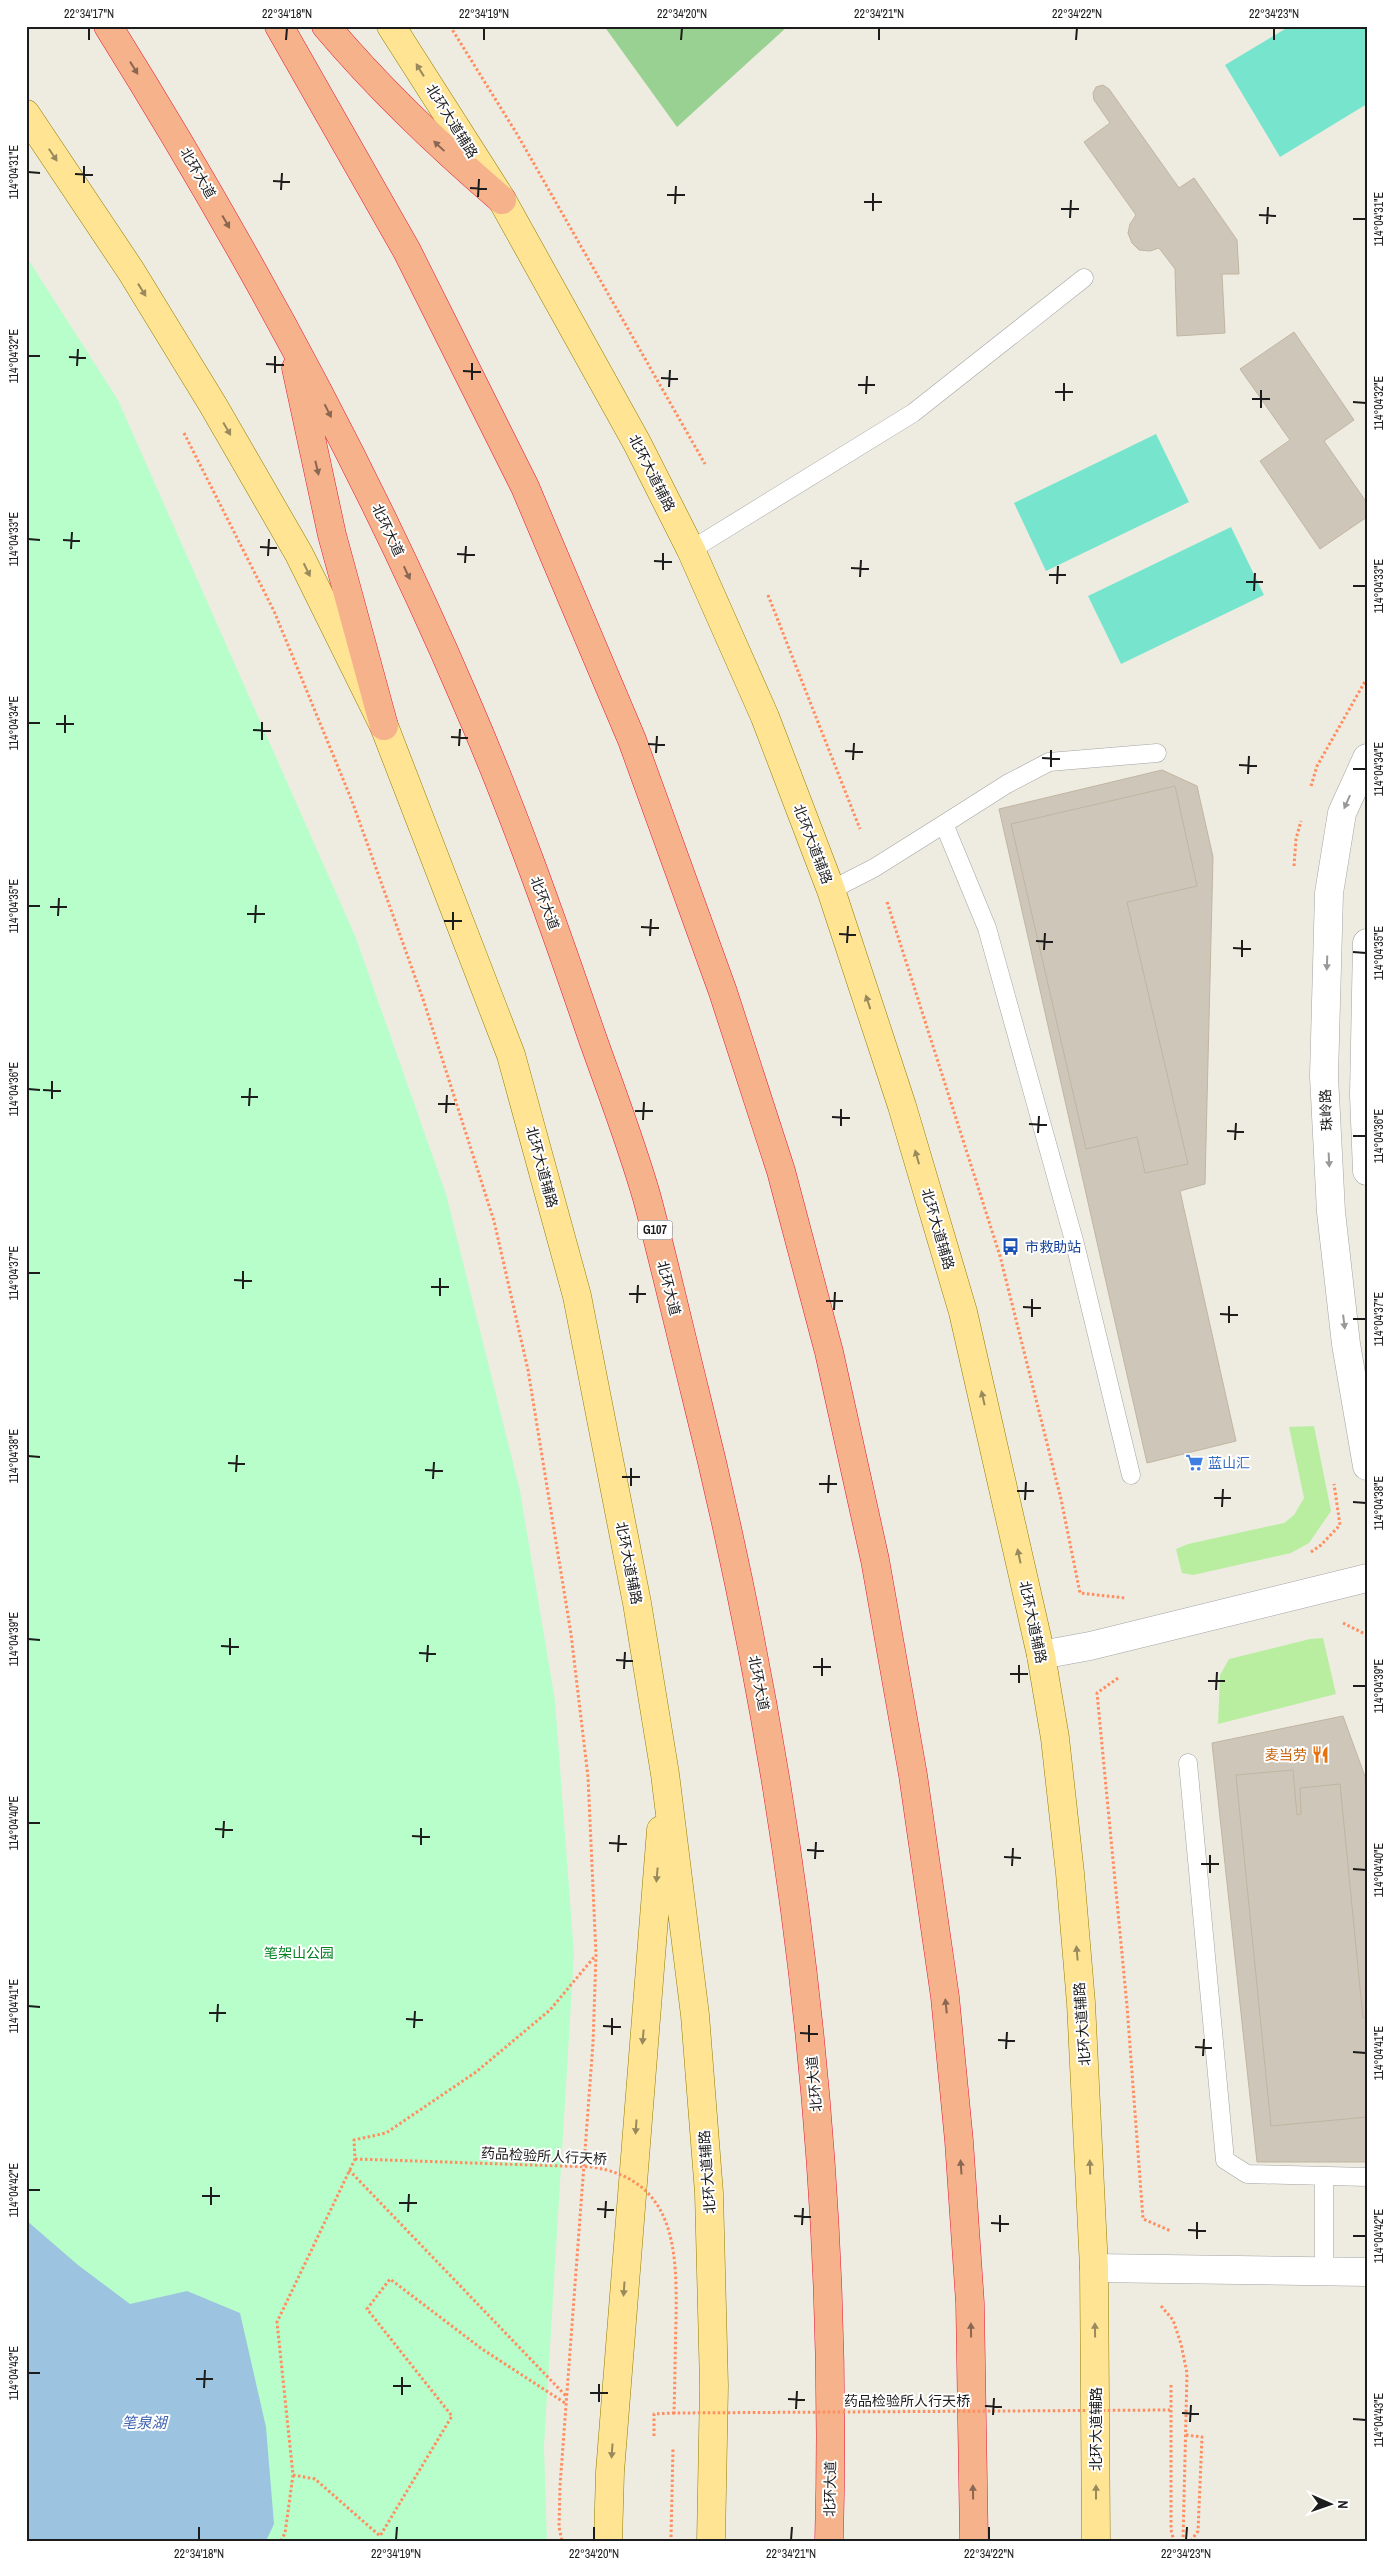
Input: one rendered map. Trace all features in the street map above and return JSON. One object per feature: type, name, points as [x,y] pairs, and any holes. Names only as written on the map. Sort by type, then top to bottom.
[{"type":"highway","name":"北环大道","points":[[108,26],[186,151],[290,334],[379,511],[465,698],[549,910],[645,1192],[725,1511],[763,1700],[796,1907],[816,2093],[827,2287],[831,2470],[829,2541]]},
{"type":"highway","points":[[279,26],[407,251],[525,487],[632,740],[723,992],[781,1171],[829,1352],[875,1560],[913,1775],[941,1968],[959,2141],[970,2304],[974,2541]]},
{"type":"highway","points":[[326,26],[358,63],[438,145],[502,200]]},
{"type":"highway","points":[[290,334],[332,535],[384,726]]},
{"type":"main road","name":"北环大道辅路","points":[[391,26],[502,200],[637,443],[691,550],[765,717],[831,890],[902,1106],[963,1312],[1041,1655],[1055,1738],[1070,1873],[1082,2012],[1094,2268],[1096,2541]]},
{"type":"main road","name":"北环大道辅路","points":[[26,114],[131,271],[213,405],[299,554],[384,726],[511,1055],[577,1296],[637,1603],[665,1774],[695,2015],[709,2193],[714,2386],[711,2541]]},
{"type":"main road","points":[[608,2541],[610,2472],[665,1774]]},
{"type":"street","name":"珠岭路","points":[[1367,758],[1342,813],[1329,893],[1324,1076],[1331,1212],[1346,1344],[1367,1466]]},
{"type":"street","points":[[1367,943],[1364,1095],[1367,1171]]},
{"type":"street","points":[[1041,1655],[1100,1643],[1367,1578]]},
{"type":"street","points":[[1094,2268],[1367,2272]]},
{"type":"lane","points":[[691,550],[912,413],[1084,278]]},
{"type":"lane","points":[[831,890],[874,868],[1007,784],[1049,762],[1157,753]]},
{"type":"lane","points":[[944,824],[987,928],[1075,1244],[1131,1475]]},
{"type":"lane","points":[[1188,1762],[1225,2160],[1247,2174],[1367,2177]]},
{"type":"lane","points":[[1324,2176],[1324,2272]]},
{"type":"path","points":[[450,26],[517,134],[705,464]]},
{"type":"path","points":[[181,428],[274,611],[352,800],[424,1002],[494,1221],[528,1370],[571,1634],[588,1777],[596,1955],[593,2043],[560,2486],[559,2527],[562,2541]]},
{"type":"path","points":[[768,595],[860,829]]},
{"type":"path","points":[[1309,793],[1318,766],[1367,678]]},
{"type":"path","points":[[1294,867],[1296,839],[1304,811]]},
{"type":"path","points":[[887,902],[1000,1256],[1061,1499],[1080,1593],[1135,1599]]},
{"type":"path","points":[[1308,1554],[1321,1545],[1340,1525],[1334,1482]]},
{"type":"path","points":[[1098,1693],[1127,2006],[1143,2219]]},
{"type":"path","points":[[281,2541],[286,2533],[293,2475],[277,2322],[355,2158],[354,2140],[386,2133],[476,2072],[550,2010],[596,1955]]},
{"type":"path","name":"药品检验所人行天桥","points":[[355,2158],[592,2167],[626,2175],[644,2189],[654,2200],[664,2218],[675,2253],[677,2279],[674,2423]]},
{"type":"path","points":[[349,2170],[567,2396]]},
{"type":"path","points":[[293,2475],[315,2479],[380,2536],[452,2416],[367,2309],[390,2279],[482,2349],[566,2404]]},
{"type":"path","points":[[1160,2305],[1173,2320],[1181,2344],[1187,2373],[1184,2541]]},
{"type":"path","points":[[1171,2385],[1171,2530],[1174,2541]]},
{"type":"path","name":"药品检验所人行天桥","points":[[654,2436],[654,2414],[1170,2410]]},
{"type":"path","points":[[1186,2435],[1202,2437],[1198,2531],[1191,2541]]},
{"type":"path","points":[[671,2537],[674,2442]]},
{"type":"green space","points":[[604,26],[788,26],[677,127]]},
{"type":"green space","name":"笔架山公园","points":[[26,256],[118,400],[356,938],[446,1194],[520,1491],[555,1701],[574,1954],[544,2446],[547,2541],[26,2541]]},
{"type":"green space","points":[[1314,1426],[1331,1511],[1309,1543],[1291,1553],[1193,1575],[1182,1573],[1176,1549],[1188,1544],[1284,1523],[1294,1515],[1304,1498],[1289,1427]]},
{"type":"green space","points":[[1323,1638],[1336,1694],[1218,1724],[1220,1675],[1229,1659],[1310,1639]]},
{"type":"shaded area","points":[[1290,26],[1367,26],[1367,104],[1280,157],[1225,65]]},
{"type":"shaded area","points":[[1156,434],[1189,502],[1046,571],[1014,503]]},
{"type":"shaded area","points":[[1231,527],[1264,595],[1121,664],[1088,596]]},
{"type":"water","name":"笔泉湖","points":[[26,2220],[78,2265],[130,2304],[187,2291],[240,2313],[266,2427],[274,2524],[266,2541],[26,2541]]},
{"type":"building","points":[[1103,85],[1109,89],[1179,188],[1194,178],[1237,240],[1239,274],[1222,274],[1225,333],[1177,336],[1175,269],[1159,248],[1150,251],[1139,250],[1132,243],[1128,233],[1130,224],[1136,215],[1084,142],[1110,123],[1094,100],[1093,93],[1096,87]]},
{"type":"building","points":[[1294,332],[1354,420],[1324,441],[1367,503],[1367,517],[1320,549],[1260,461],[1290,440],[1240,369]]},
{"type":"building","points":[[1162,770],[1197,786],[1213,857],[1205,1184],[1180,1191],[1236,1441],[1147,1463],[999,809]]},
{"type":"building","points":[[1175,786],[1197,886],[1127,902],[1188,1164],[1145,1173],[1137,1137],[1086,1149],[1011,824]]},
{"type":"building","points":[[1343,1716],[1367,1782],[1367,2162],[1257,2162],[1212,1743]]},
{"type":"building","points":[[1293,1770],[1297,1815],[1301,1814],[1300,1788],[1340,1784],[1363,2018],[1367,2018],[1367,2117],[1271,2126],[1236,1775]]},
{"type":"place","name":"市救助站","points":[[1011,1247]]},
{"type":"place","name":"蓝山汇","points":[[1194,1463]]},
{"type":"place","name":"麦当劳","points":[[1321,1755]]}]
